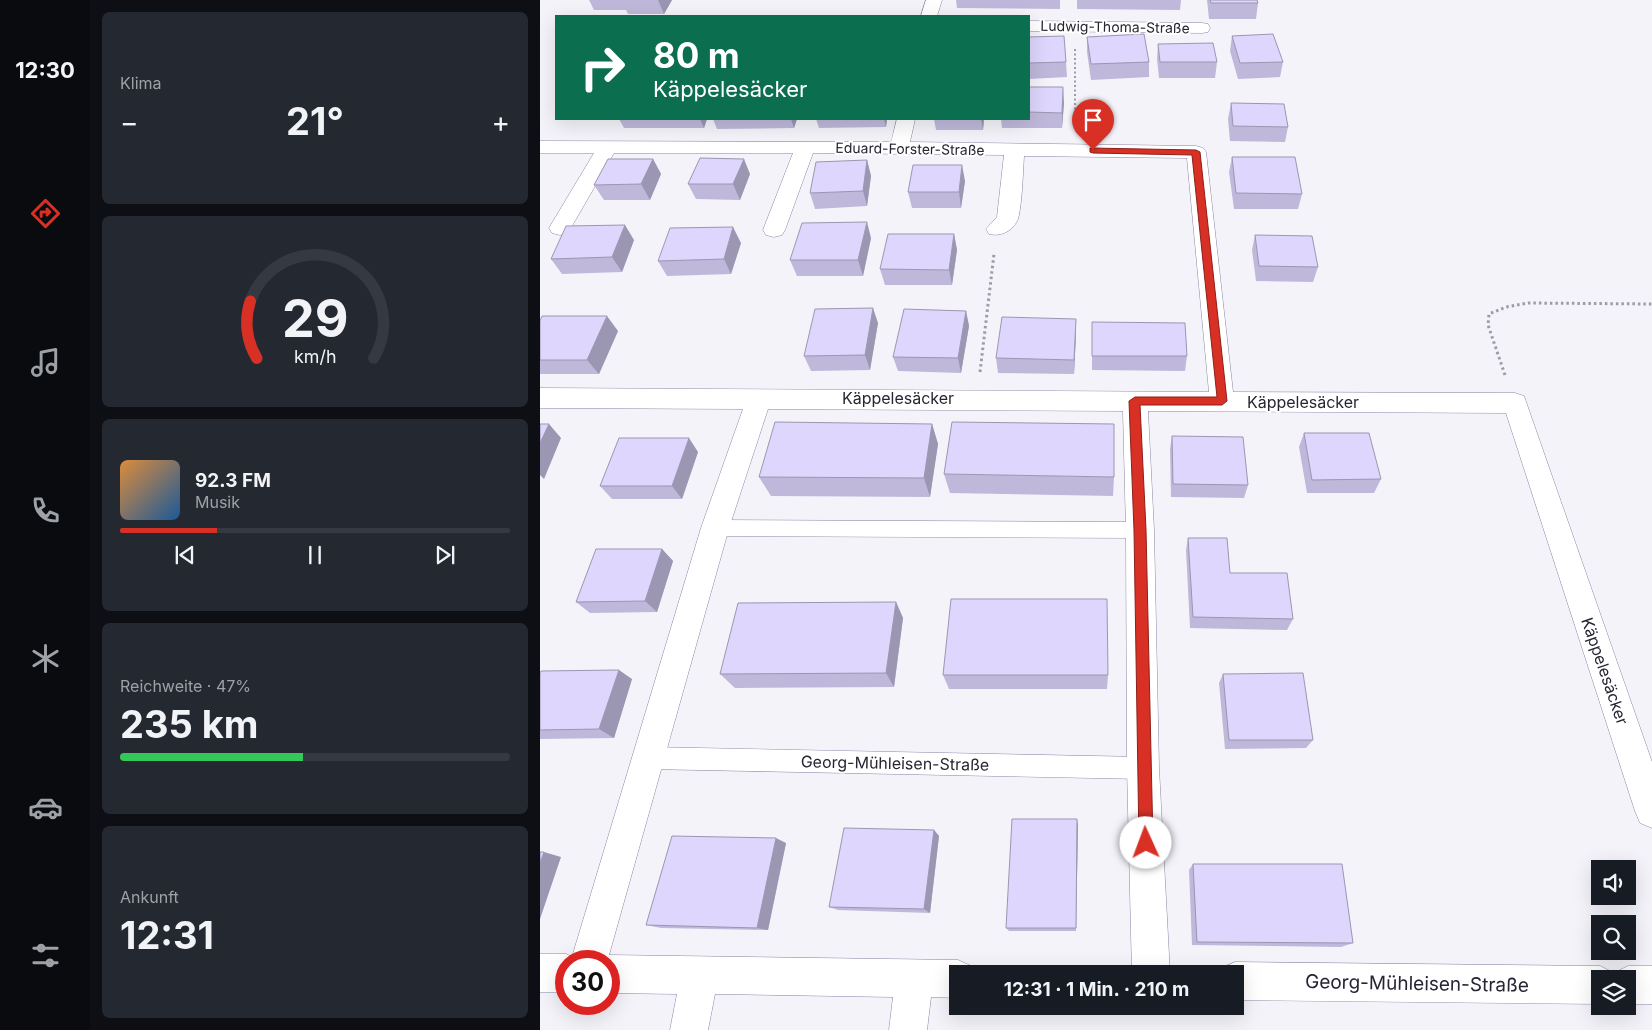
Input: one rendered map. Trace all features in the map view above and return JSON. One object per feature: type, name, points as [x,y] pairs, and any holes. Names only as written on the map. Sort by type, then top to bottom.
[{"type":"street","points":[[929,15],[934,0]]},
{"type":"street","name":"Ludwig-Thoma-Straße","points":[[1030,26],[1202,28]]},
{"type":"street","points":[[899,149],[906,120]]},
{"type":"street","points":[[560,228],[608,146]]},
{"type":"street","name":"Eduard-Forster-Straße","points":[[540,147],[805,147],[1196,152],[1222,401]]},
{"type":"street","points":[[774,230],[805,147]]},
{"type":"street","points":[[997,229],[1007,219],[1015,150]]},
{"type":"street","name":"Käppelesäcker","points":[[540,398],[1515,403],[1652,811]]},
{"type":"street","points":[[592,950],[715,528],[759,398]]},
{"type":"street","points":[[1135,401],[1151,965]]},
{"type":"street","points":[[540,972],[555,973]]},
{"type":"street","points":[[620,974],[949,979]]},
{"type":"street","points":[[689,1030],[700,975]]},
{"type":"street","points":[[908,1030],[914,979]]},
{"type":"street","name":"Georg-Mühleisen-Straße","points":[[1244,981],[1591,985]]},
{"type":"street","points":[[1636,985],[1652,985]]},
{"type":"lane","points":[[715,528],[1140,530]]},
{"type":"lane","name":"Georg-Mühleisen-Straße","points":[[647,758],[1144,768]]},
{"type":"path","points":[[1075,26],[1076,150]]},
{"type":"path","points":[[977,399],[997,229]]},
{"type":"path","points":[[1515,403],[1488,325],[1489,314],[1506,307],[1528,303],[1652,304]]},
{"type":"building","points":[[1210,0],[1257,0],[1258,3],[1211,3]]},
{"type":"building","points":[[1144,34],[1149,62],[1091,64],[1087,37]]},
{"type":"building","points":[[1273,34],[1283,62],[1240,63],[1232,36]]},
{"type":"building","points":[[1064,36],[1066,62],[1030,63],[1030,37]]},
{"type":"building","points":[[1213,43],[1217,62],[1160,62],[1158,44]]},
{"type":"building","points":[[1030,87],[1063,87],[1062,113],[1030,112]]},
{"type":"building","points":[[1231,103],[1284,104],[1288,127],[1233,126]]},
{"type":"building","points":[[1232,157],[1295,157],[1302,194],[1236,193]]},
{"type":"building","points":[[700,158],[744,159],[733,184],[688,184]]},
{"type":"building","points":[[608,159],[653,159],[641,184],[594,185]]},
{"type":"building","points":[[867,160],[863,191],[810,193],[816,162]]},
{"type":"building","points":[[913,165],[962,165],[959,192],[908,192]]},
{"type":"building","points":[[867,222],[858,260],[790,260],[802,223]]},
{"type":"building","points":[[625,225],[612,257],[551,259],[566,226]]},
{"type":"building","points":[[733,227],[724,259],[658,261],[670,228]]},
{"type":"building","points":[[888,234],[954,234],[949,270],[880,269]]},
{"type":"building","points":[[1255,235],[1312,236],[1318,267],[1259,266]]},
{"type":"building","points":[[873,308],[865,355],[804,356],[815,309]]},
{"type":"building","points":[[904,309],[966,311],[958,358],[893,357]]},
{"type":"building","points":[[542,316],[607,316],[587,360],[540,360],[540,321]]},
{"type":"building","points":[[1002,317],[1076,319],[1074,360],[996,358]]},
{"type":"building","points":[[1092,322],[1185,323],[1187,356],[1092,356]]},
{"type":"building","points":[[775,422],[932,424],[924,478],[759,477]]},
{"type":"building","points":[[952,422],[1114,424],[1114,477],[944,474]]},
{"type":"building","points":[[540,424],[549,424],[540,443]]},
{"type":"building","points":[[1304,433],[1369,433],[1381,479],[1312,480]]},
{"type":"building","points":[[1172,436],[1243,437],[1248,485],[1173,484]]},
{"type":"building","points":[[619,438],[689,438],[672,486],[600,486]]},
{"type":"building","points":[[1188,538],[1227,538],[1230,573],[1287,573],[1293,619],[1193,617]]},
{"type":"building","points":[[596,549],[662,549],[645,601],[576,602]]},
{"type":"building","points":[[951,599],[1107,599],[1108,675],[943,675]]},
{"type":"building","points":[[896,602],[886,673],[720,674],[738,603]]},
{"type":"building","points":[[619,670],[599,729],[540,730],[541,671]]},
{"type":"building","points":[[1303,673],[1313,740],[1229,740],[1223,674]]},
{"type":"building","points":[[1012,819],[1077,819],[1076,928],[1006,928]]},
{"type":"building","points":[[844,828],[934,830],[924,909],[829,907]]},
{"type":"building","points":[[672,836],[776,838],[757,928],[646,925]]},
{"type":"building","points":[[540,852],[544,852],[540,863]]},
{"type":"building","points":[[1193,864],[1342,864],[1353,943],[1197,942]]},
{"type":"route","points":[[1093,150],[1196,152],[1222,401],[1135,401],[1140,530],[1146,843]]}]
